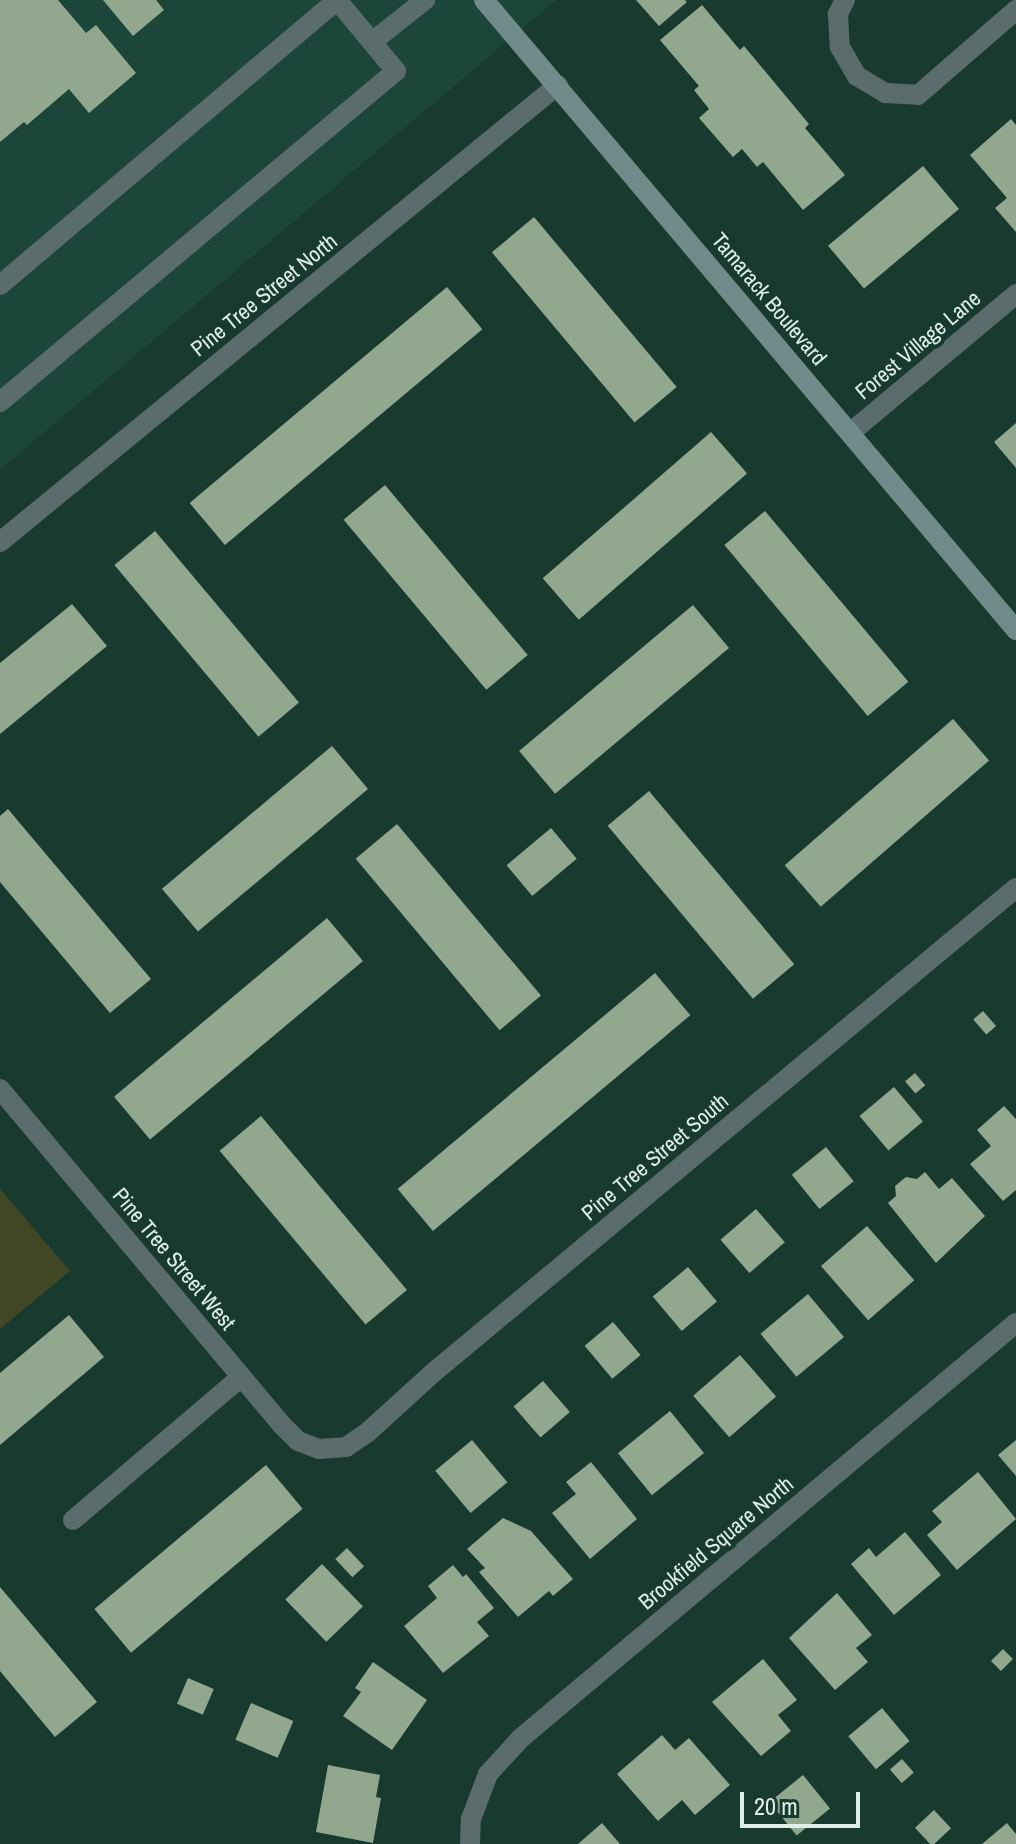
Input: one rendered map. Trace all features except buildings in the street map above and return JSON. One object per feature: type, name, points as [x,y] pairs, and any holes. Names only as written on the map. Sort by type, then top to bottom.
[{"type":"street","points":[[0,285],[337,0],[396,71],[0,402]]},
{"type":"street","points":[[372,42],[425,0]]},
{"type":"street","name":"Tamarack Boulevard","points":[[484,0],[1016,630]]},
{"type":"street","points":[[845,0],[838,14],[840,47],[857,76],[885,93],[918,95],[1016,10]]},
{"type":"street","name":"Pine Tree Street North","points":[[0,542],[558,85]]},
{"type":"street","name":"Forest Village Lane","points":[[850,433],[1016,294]]},
{"type":"street","name":"Pine Tree Street South","points":[[319,1449],[346,1447],[368,1432],[434,1372],[1016,888]]},
{"type":"street","name":"Pine Tree Street West","points":[[0,1089],[241,1377],[298,1441],[319,1449]]},
{"type":"street","name":"Brookfield Square North","points":[[470,1844],[471,1819],[488,1774],[521,1738],[1016,1323]]},
{"type":"street","points":[[73,1520],[241,1377]]},
{"type":"shaded area","points":[[0,0],[556,0],[0,470]]},
{"type":"green space","points":[[0,1189],[70,1271],[0,1329]]}]
